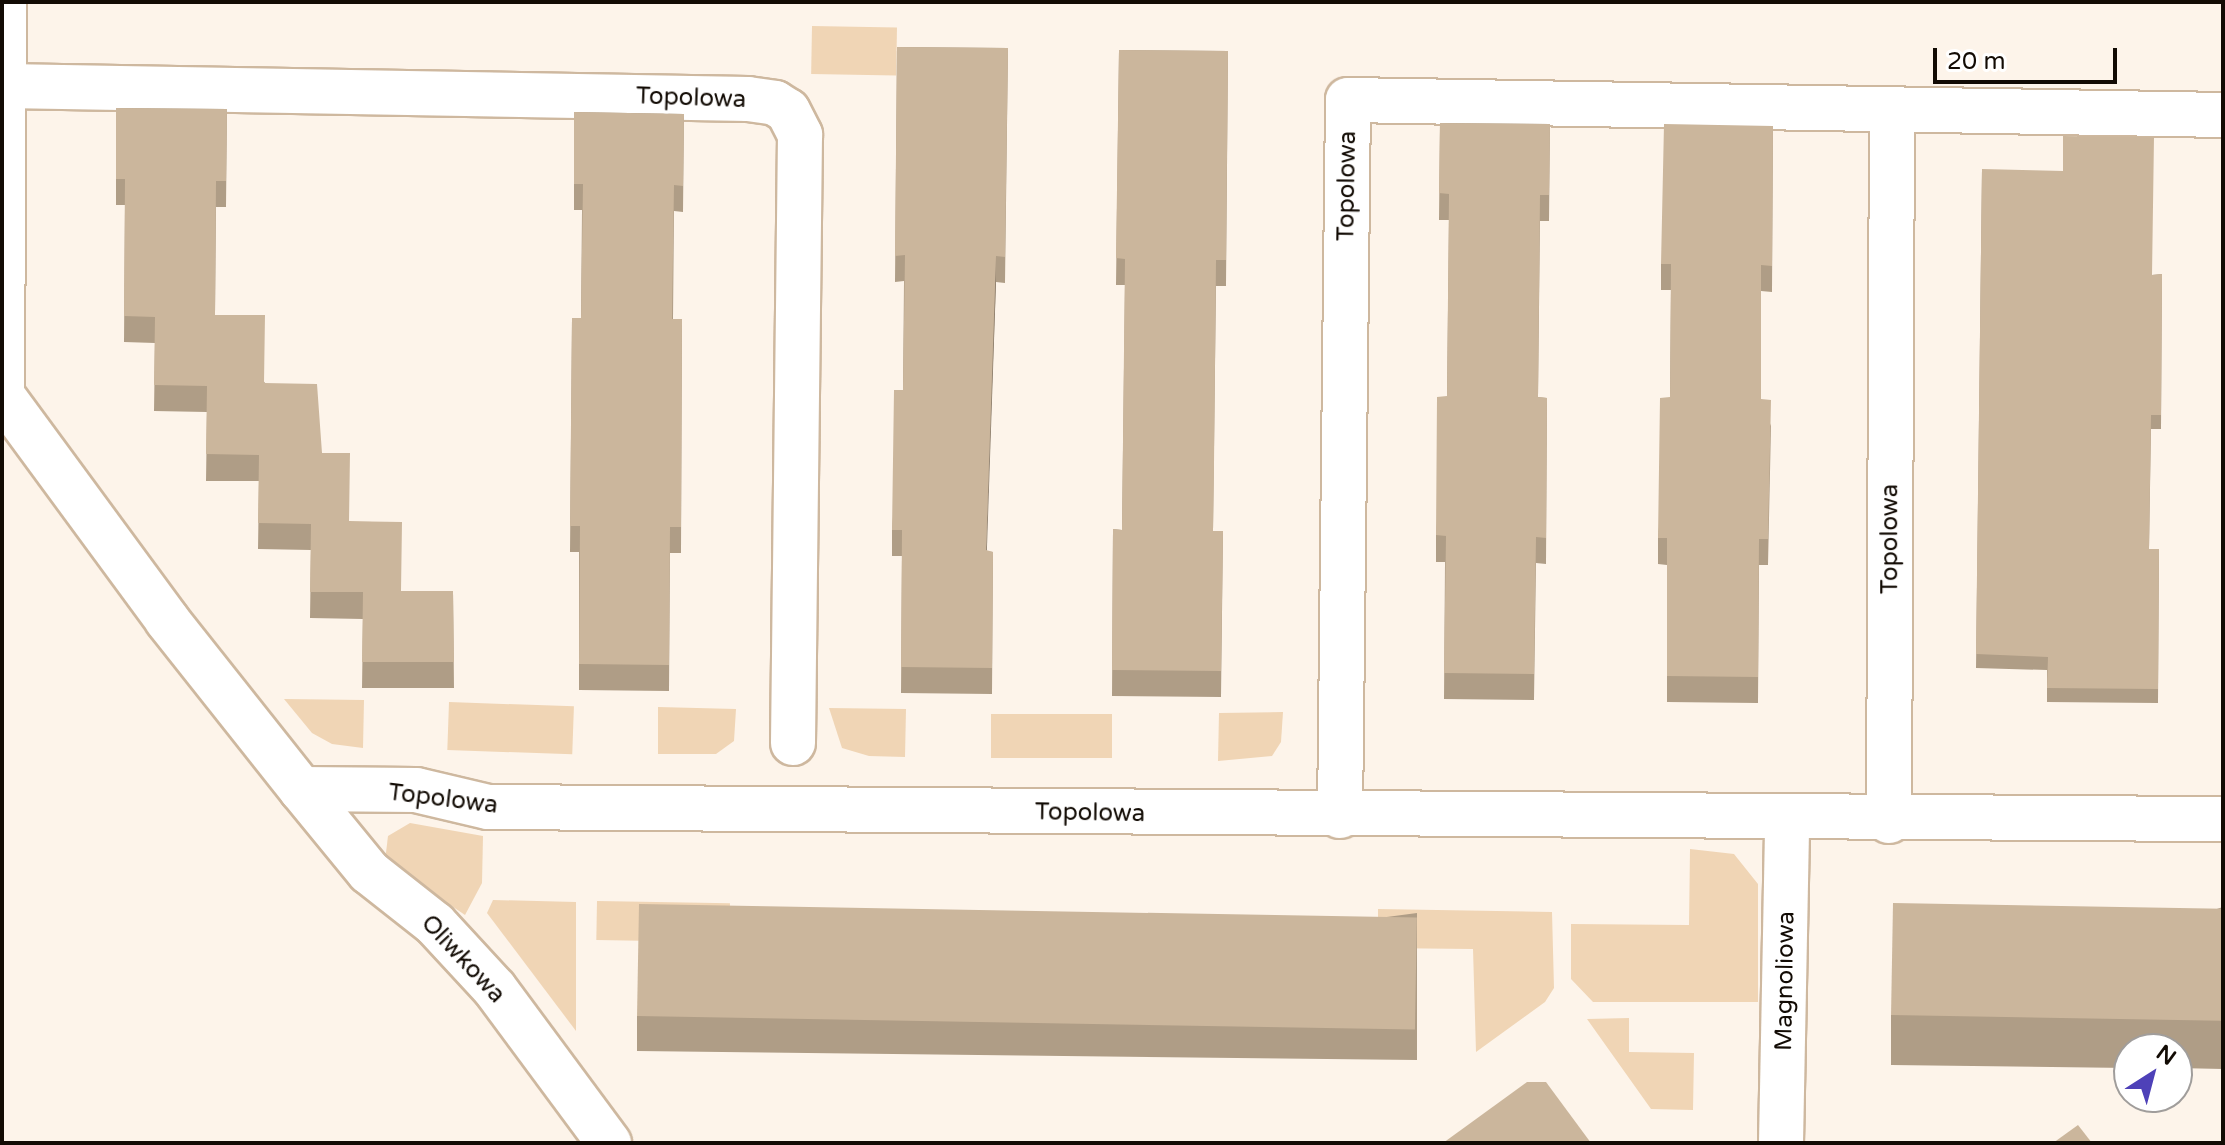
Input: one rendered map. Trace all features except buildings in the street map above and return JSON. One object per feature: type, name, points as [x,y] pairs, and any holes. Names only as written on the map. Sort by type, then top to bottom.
[{"type":"street","points":[[4,2],[2,395],[167,620],[301,789]]},
{"type":"street","name":"Topolowa","points":[[5,86],[748,99],[775,103],[788,111],[800,135],[793,743]]},
{"type":"street","name":"Topolowa","points":[[1340,816],[1348,100],[1892,112],[2223,115]]},
{"type":"street","name":"Topolowa","points":[[1889,821],[1892,112]]},
{"type":"street","name":"Topolowa","points":[[301,789],[416,790],[488,807],[1889,821],[2223,819]]},
{"type":"street","name":"Oliwkowa","points":[[301,789],[369,872],[435,924],[495,989],[609,1143]]},
{"type":"street","name":"Magnoliowa","points":[[1781,1143],[1787,819]]},
{"type":"shaded area","points":[[812,26],[897,27],[896,75],[811,74]]},
{"type":"shaded area","points":[[284,699],[364,700],[363,748],[332,744],[312,733]]},
{"type":"shaded area","points":[[449,702],[574,706],[572,754],[447,750]]},
{"type":"shaded area","points":[[658,707],[736,709],[734,741],[716,754],[658,754]]},
{"type":"shaded area","points":[[829,708],[906,709],[905,757],[869,756],[842,748]]},
{"type":"shaded area","points":[[1283,712],[1281,742],[1272,756],[1218,761],[1219,713]]},
{"type":"shaded area","points":[[991,714],[1112,714],[1112,758],[991,758]]},
{"type":"shaded area","points":[[410,823],[483,836],[482,883],[465,915],[385,861],[388,836]]},
{"type":"shaded area","points":[[1690,849],[1734,854],[1758,884],[1758,1002],[1593,1002],[1571,979],[1571,924],[1689,925]]},
{"type":"shaded area","points":[[493,900],[576,902],[576,1031],[487,913]]},
{"type":"shaded area","points":[[597,901],[730,903],[729,942],[596,940]]},
{"type":"shaded area","points":[[1378,909],[1552,912],[1554,988],[1545,1002],[1476,1052],[1473,949],[1378,948]]},
{"type":"shaded area","points":[[1629,1018],[1629,1052],[1694,1053],[1693,1110],[1651,1109],[1587,1019]]}]
